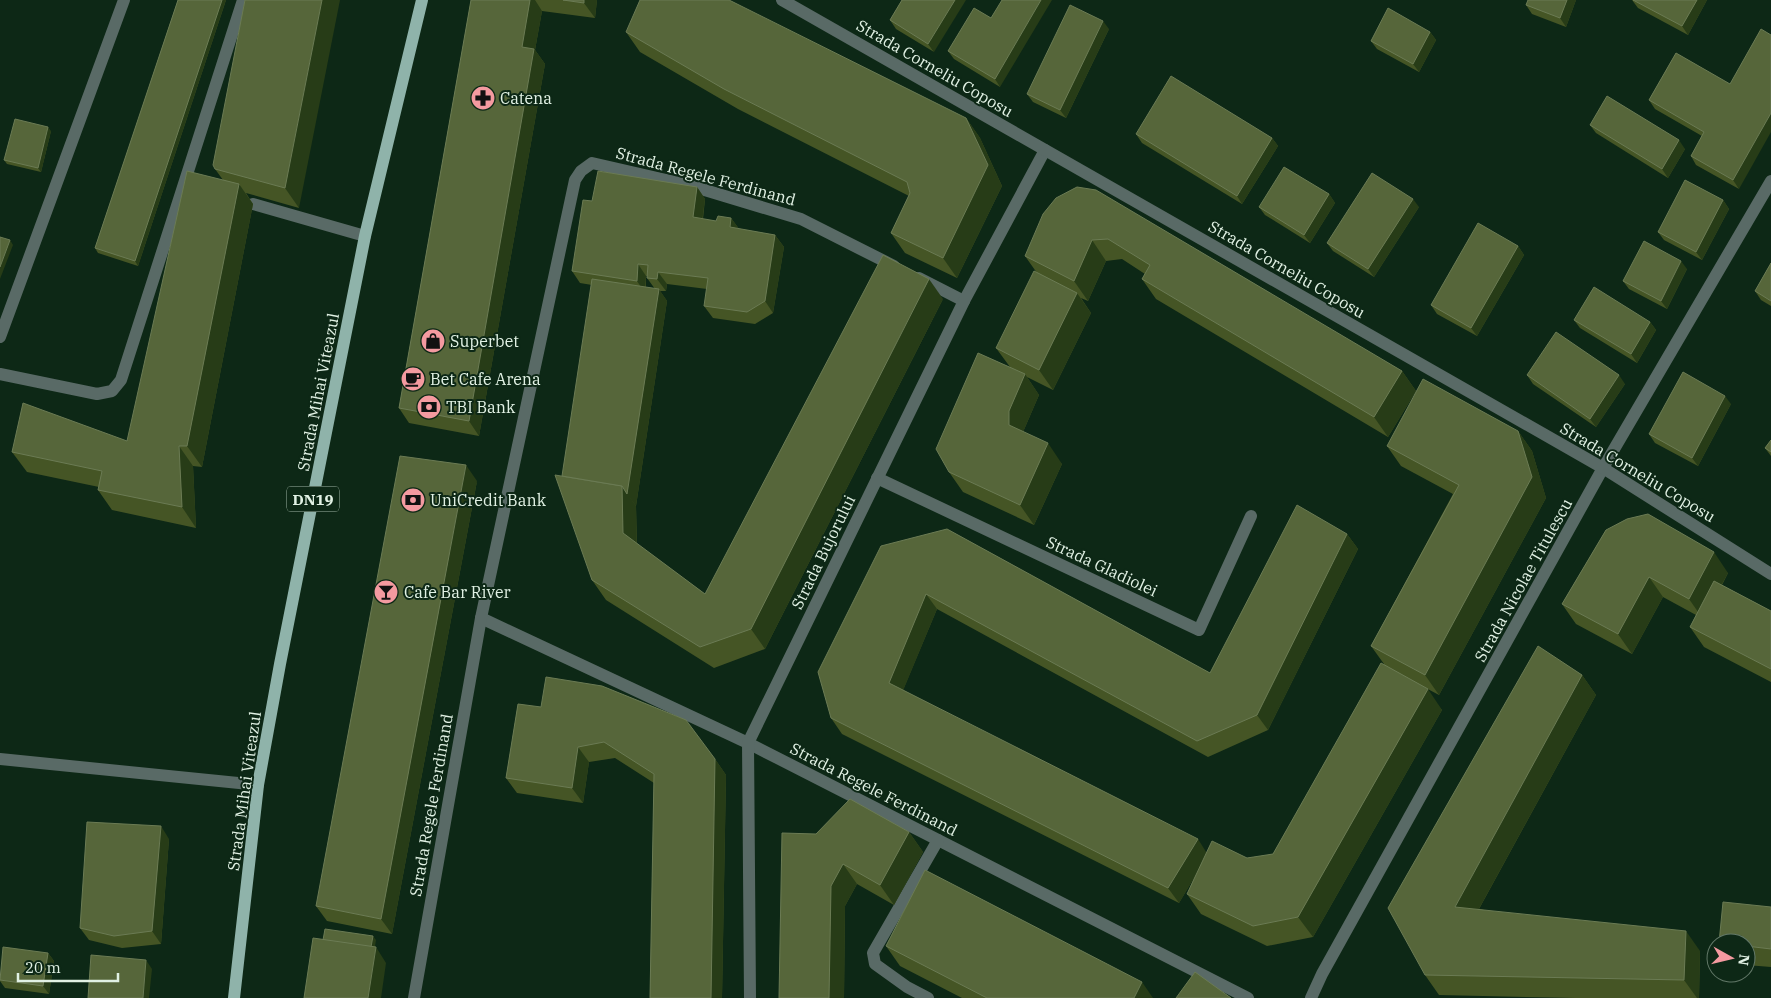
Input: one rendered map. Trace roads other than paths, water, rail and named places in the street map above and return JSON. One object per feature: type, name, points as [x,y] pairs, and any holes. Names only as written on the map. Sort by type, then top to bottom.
[{"type":"main road","name":"Strada Mihai Viteazul","points":[[234,998],[258,785],[366,236],[422,1]]},
{"type":"street","points":[[0,337],[124,0]]},
{"type":"street","points":[[0,374],[97,394],[112,391],[121,380],[243,0]]},
{"type":"street","name":"Strada Corneliu Coposu","points":[[782,0],[1603,468],[1771,574]]},
{"type":"street","name":"Strada Bujorului","points":[[750,998],[748,743],[964,301],[1044,150]]},
{"type":"street","name":"Strada Regele Ferdinand","points":[[414,998],[481,618],[575,180],[581,170],[592,163],[688,185],[801,219],[964,301]]},
{"type":"street","name":"Strada Nicolae Titulescu","points":[[1311,998],[1332,956],[1603,468],[1771,182]]},
{"type":"street","points":[[181,197],[195,193]]},
{"type":"street","points":[[253,204],[366,236]]},
{"type":"street","name":"Strada Gladiolei","points":[[877,478],[1199,630],[1251,516]]},
{"type":"street","name":"Strada Regele Ferdinand","points":[[481,618],[748,743],[1248,998]]},
{"type":"street","points":[[0,758],[258,785]]},
{"type":"street","points":[[928,998],[906,987],[875,964],[873,953],[938,840]]},
{"type":"place","name":"Catena","points":[[483,98]]},
{"type":"place","name":"Superbet","points":[[433,341]]},
{"type":"place","name":"Bet Cafe Arena","points":[[413,379]]},
{"type":"place","name":"TBI Bank","points":[[429,407]]},
{"type":"place","name":"UniCredit Bank","points":[[413,500]]},
{"type":"place","name":"Cafe Bar River","points":[[386,592]]}]
